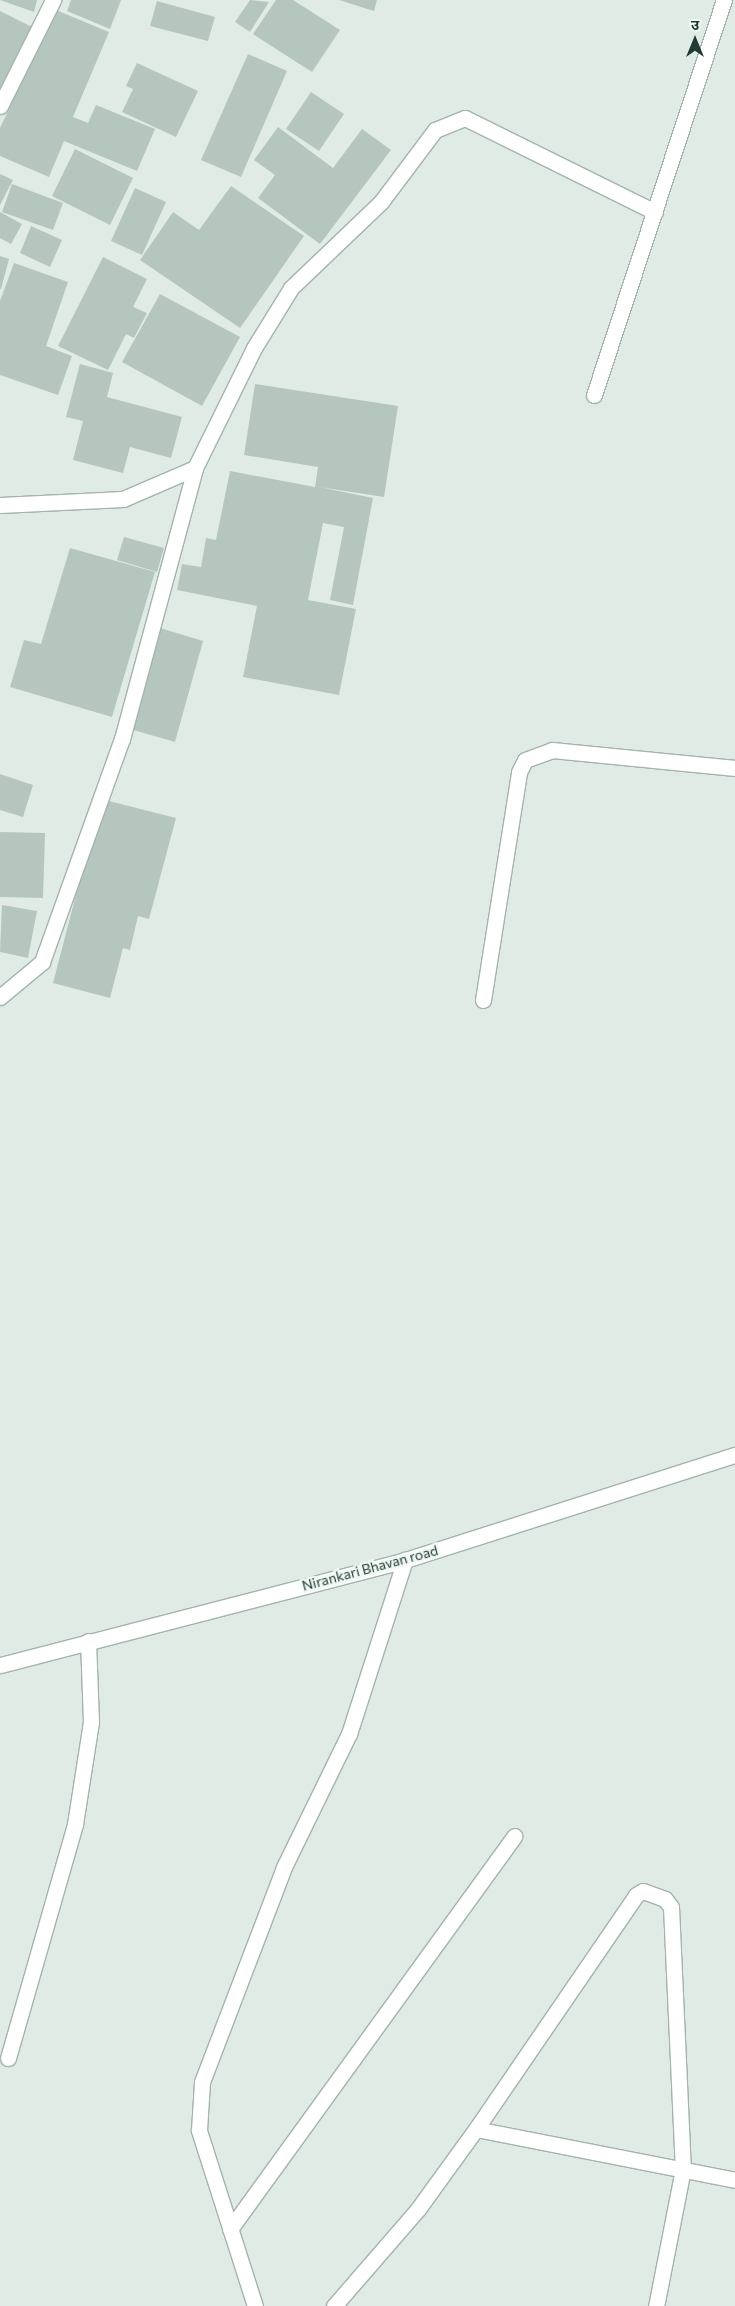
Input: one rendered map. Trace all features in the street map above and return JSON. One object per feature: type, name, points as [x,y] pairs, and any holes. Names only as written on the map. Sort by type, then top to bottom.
[{"type":"street","points":[[0,106],[53,0]]},
{"type":"street","points":[[594,395],[724,0]]},
{"type":"street","points":[[0,997],[42,962],[122,739],[195,468],[254,348],[291,288],[381,202],[434,130],[465,118],[655,212]]},
{"type":"street","points":[[0,504],[124,499],[195,468]]},
{"type":"street","points":[[483,1000],[519,772],[525,760],[552,750],[735,768]]},
{"type":"street","name":"Nirankari Bhavan road","points":[[0,1665],[405,1560],[735,1455]]},
{"type":"street","points":[[255,2306],[199,2130],[202,2082],[284,1867],[349,1734],[405,1560]]},
{"type":"street","points":[[8,2058],[75,1824],[92,1722],[88,1641]]},
{"type":"street","points":[[230,2229],[514,1836]]},
{"type":"street","points":[[334,2306],[418,2209],[476,2129],[636,1895],[656,1893],[671,1908],[683,2169],[656,2306]]},
{"type":"street","points":[[476,2129],[735,2180]]},
{"type":"building","points":[[0,0],[37,0],[34,12]]},
{"type":"building","points":[[71,0],[121,0],[110,29],[67,11]]},
{"type":"building","points":[[250,0],[269,2],[250,32],[235,22]]},
{"type":"building","points":[[276,0],[293,0],[340,30],[312,72],[253,34]]},
{"type":"building","points":[[339,0],[377,0],[374,11]]},
{"type":"building","points":[[157,1],[215,17],[208,41],[150,26]]},
{"type":"building","points":[[56,10],[109,32],[73,117],[88,123],[96,105],[155,129],[137,171],[64,141],[49,177],[0,156],[0,128]]},
{"type":"building","points":[[0,11],[32,27],[0,90]]},
{"type":"building","points":[[248,54],[287,71],[241,177],[201,160]]},
{"type":"building","points":[[137,63],[198,91],[176,137],[122,112],[133,89],[126,86]]},
{"type":"building","points":[[311,92],[344,114],[319,151],[286,129]]},
{"type":"building","points":[[278,127],[333,168],[362,129],[391,150],[320,244],[258,198],[275,175],[254,160]]},
{"type":"building","points":[[75,149],[133,178],[110,225],[52,196]]},
{"type":"building","points":[[0,174],[13,180],[0,205]]},
{"type":"building","points":[[12,184],[63,203],[53,230],[2,212]]},
{"type":"building","points":[[231,186],[304,236],[240,328],[140,260],[173,212],[199,230]]},
{"type":"building","points":[[135,188],[166,202],[142,255],[111,241]]},
{"type":"building","points":[[0,212],[22,224],[11,244],[0,238]]},
{"type":"building","points":[[31,226],[62,240],[50,267],[20,253]]},
{"type":"building","points":[[0,256],[9,259],[1,289],[0,289]]},
{"type":"building","points":[[103,257],[147,279],[133,307],[147,313],[134,338],[126,334],[108,370],[58,346]]},
{"type":"building","points":[[14,263],[68,282],[46,346],[72,356],[58,395],[0,375],[0,301]]},
{"type":"building","points":[[160,294],[240,337],[202,406],[122,362]]},
{"type":"building","points":[[80,364],[113,373],[107,397],[182,417],[171,458],[130,447],[123,473],[73,460],[83,421],[66,417]]},
{"type":"building","points":[[255,384],[398,406],[384,497],[319,487],[373,498],[353,605],[330,600],[344,527],[323,523],[308,600],[356,609],[339,695],[243,677],[257,606],[177,590],[182,564],[201,567],[206,538],[216,540],[230,471],[315,487],[318,467],[244,455]]},
{"type":"building","points":[[124,537],[164,548],[157,572],[117,560]]},
{"type":"building","points":[[70,548],[155,572],[112,717],[10,687],[24,640],[41,644]]},
{"type":"building","points":[[160,628],[203,641],[175,742],[130,729]]},
{"type":"building","points":[[0,774],[33,785],[23,817],[0,810]]},
{"type":"building","points":[[101,799],[176,818],[149,919],[138,916],[130,950],[123,948],[110,998],[53,983]]},
{"type":"building","points":[[0,832],[45,833],[43,898],[0,897]]},
{"type":"building","points":[[2,905],[37,911],[28,958],[0,952]]}]
